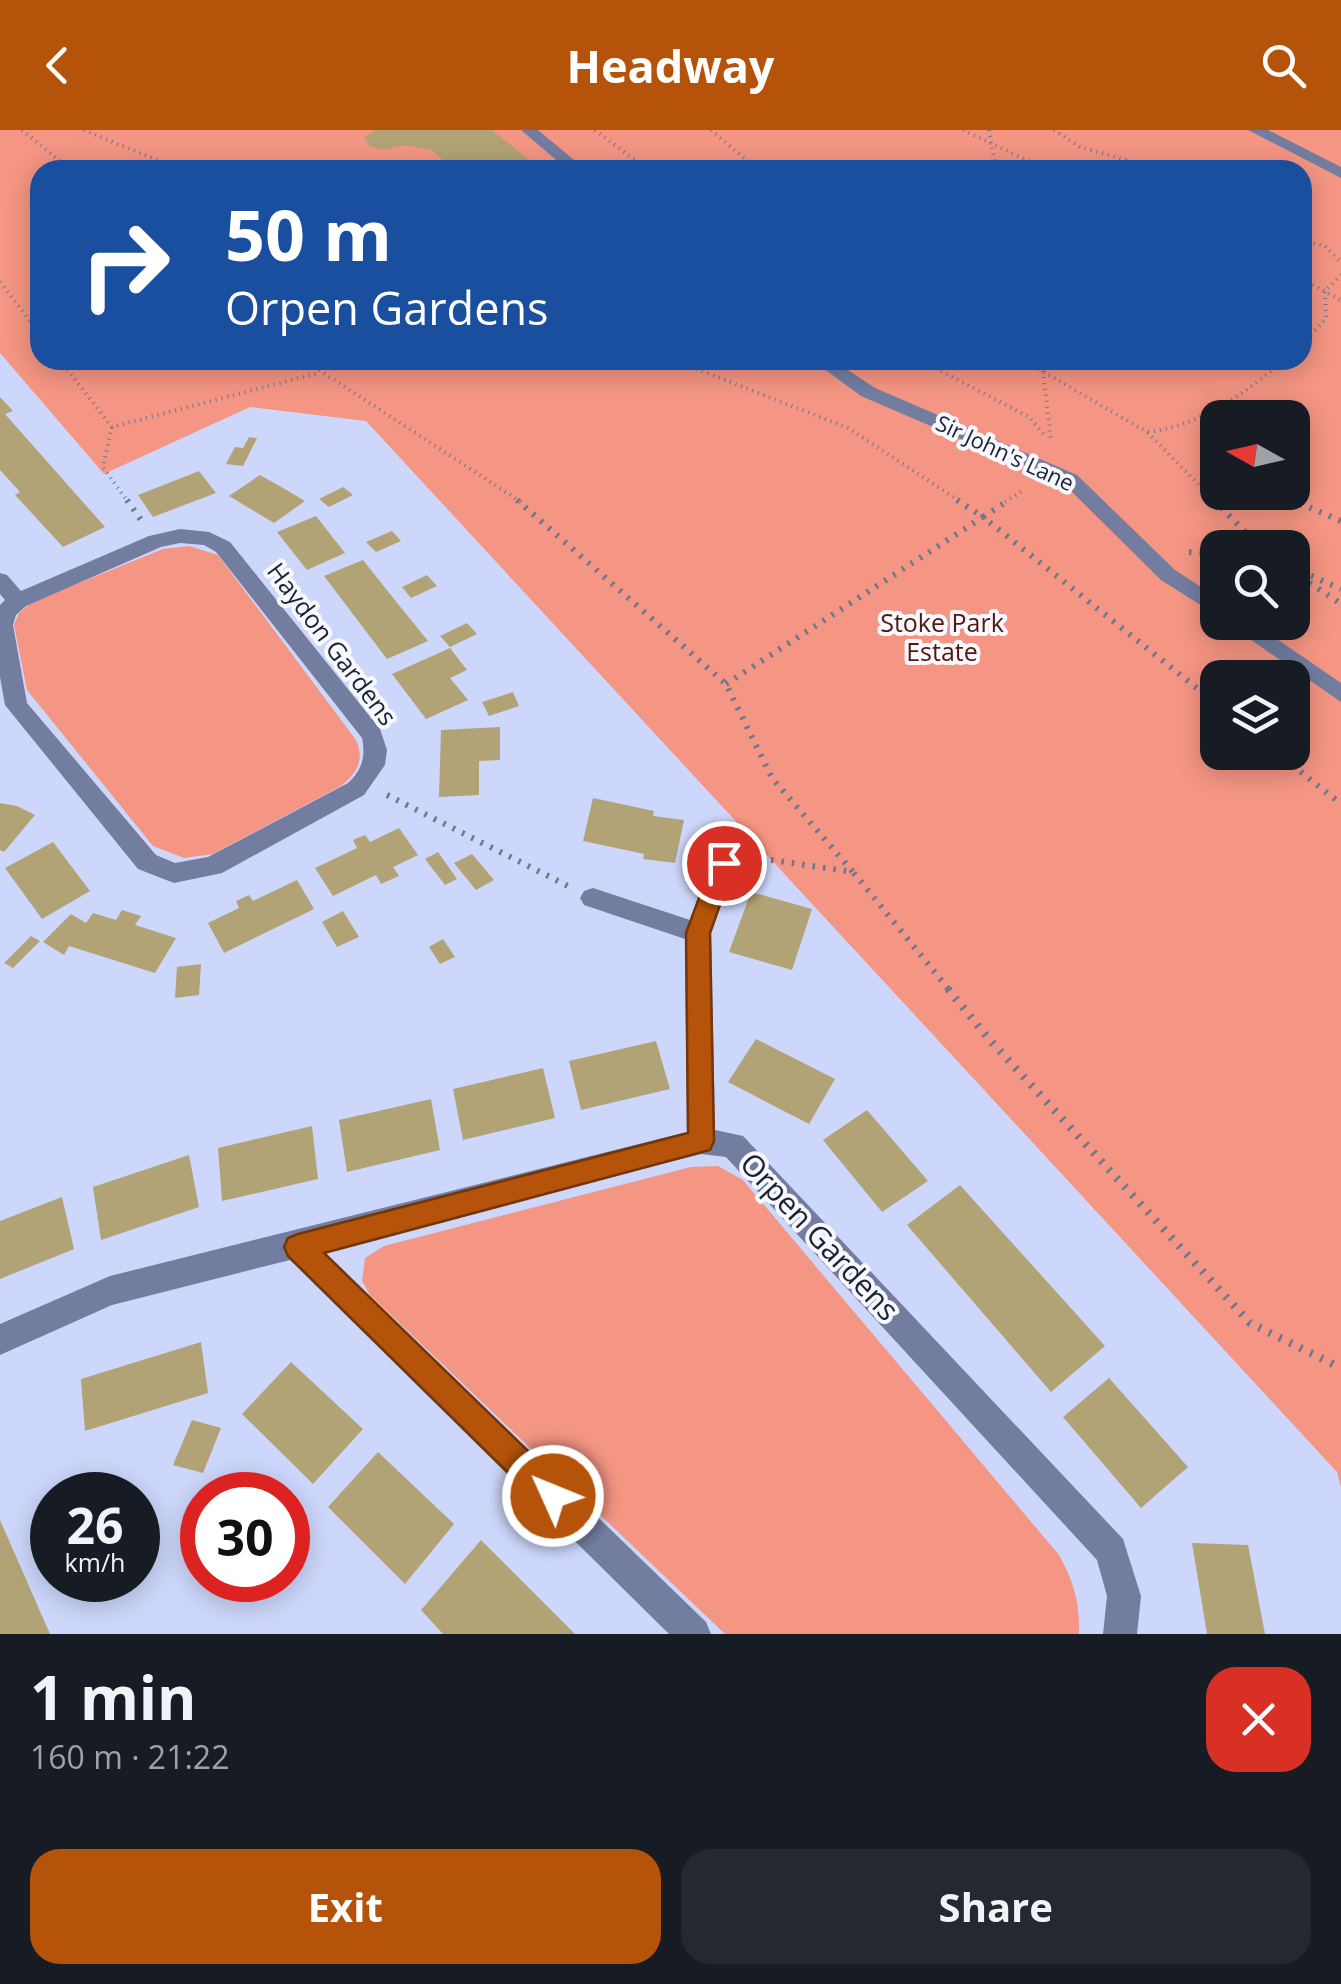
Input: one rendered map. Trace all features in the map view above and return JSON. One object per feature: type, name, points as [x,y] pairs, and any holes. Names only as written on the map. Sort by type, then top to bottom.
[{"type":"street","points":[[529,130],[561,160]]},
{"type":"street","points":[[1256,130],[1341,173]]},
{"type":"street","name":"Sir John's Lane","points":[[835,370],[868,392],[1052,470],[1081,488],[1168,575],[1200,597]]},
{"type":"street","name":"Haydon Gardens","points":[[18,601],[156,541],[195,536],[223,546],[372,736],[377,750],[364,783]]},
{"type":"street","points":[[0,580],[18,601],[6,612],[2,624],[8,707],[147,862],[164,871],[188,872],[212,866],[364,783]]},
{"type":"street","points":[[1262,640],[1341,694]]},
{"type":"street","points":[[0,1340],[110,1292],[701,1141],[698,933],[724,863]]},
{"type":"street","points":[[593,898],[698,933]]},
{"type":"street","name":"Orpen Gardens","points":[[701,1141],[733,1146],[1111,1551],[1124,1596],[1120,1634]]},
{"type":"street","points":[[298,1247],[694,1634]]},
{"type":"path","points":[[22,130],[59,160]]},
{"type":"path","points":[[84,130],[157,160]]},
{"type":"path","points":[[595,130],[635,160]]},
{"type":"path","points":[[711,130],[746,160]]},
{"type":"path","points":[[964,130],[1029,160]]},
{"type":"path","points":[[989,130],[995,160]]},
{"type":"path","points":[[1054,130],[1080,147],[1126,160]]},
{"type":"path","points":[[1312,242],[1336,252],[1341,262]]},
{"type":"path","points":[[1312,333],[1326,318],[1325,291],[1341,275]]},
{"type":"path","points":[[0,282],[30,321]]},
{"type":"path","points":[[1312,284],[1341,300]]},
{"type":"path","points":[[68,370],[112,427]]},
{"type":"path","points":[[316,370],[522,503],[726,684],[772,778],[986,1037],[1250,1323],[1341,1368]]},
{"type":"path","points":[[700,370],[848,428],[982,517],[1200,691]]},
{"type":"path","points":[[939,370],[1029,417],[1052,444],[1043,372]]},
{"type":"path","points":[[1040,370],[1147,432],[1200,483]]},
{"type":"path","points":[[1147,432],[1177,431],[1272,370]]},
{"type":"path","points":[[112,427],[319,372]]},
{"type":"path","points":[[112,427],[103,468],[156,541]]},
{"type":"path","points":[[726,684],[1052,470]]},
{"type":"path","points":[[1310,508],[1341,521]]},
{"type":"path","points":[[1225,510],[1244,530]]},
{"type":"path","points":[[1310,576],[1341,589]]},
{"type":"path","points":[[1310,582],[1341,604]]},
{"type":"path","points":[[1298,770],[1341,804]]},
{"type":"path","points":[[364,783],[593,898]]},
{"type":"path","points":[[772,860],[852,872]]},
{"type":"green space","name":"Stoke Park Estate","points":[[0,130],[1341,130],[1341,1488],[1337,1472],[366,421],[250,407],[104,474],[0,353]]},
{"type":"green space","points":[[189,546],[218,555],[356,740],[360,754],[355,771],[341,786],[213,854],[184,858],[153,846],[27,690],[14,625],[19,613],[32,602],[163,549]]},
{"type":"green space","points":[[718,1166],[743,1180],[1059,1555],[1075,1593],[1079,1634],[725,1634],[370,1295],[362,1281],[365,1258],[384,1246],[691,1167]]},
{"type":"building","points":[[375,130],[492,130],[529,160],[443,160],[432,150],[404,145],[383,150],[370,147],[364,138]]},
{"type":"building","points":[[0,397],[13,411],[5,414],[105,527],[63,547],[15,495],[20,492],[0,470]]},
{"type":"building","points":[[249,437],[257,438],[243,466],[226,464],[235,447],[243,448]]},
{"type":"building","points":[[199,471],[216,493],[153,517],[138,495]]},
{"type":"building","points":[[260,475],[305,501],[274,523],[229,496]]},
{"type":"building","points":[[343,487],[353,495],[329,507],[319,499]]},
{"type":"building","points":[[316,516],[345,553],[307,570],[277,532]]},
{"type":"building","points":[[392,531],[401,541],[376,552],[366,542]]},
{"type":"building","points":[[363,560],[428,641],[387,659],[324,576]]},
{"type":"building","points":[[427,575],[437,586],[411,598],[402,587]]},
{"type":"building","points":[[467,623],[477,634],[450,647],[440,636]]},
{"type":"building","points":[[450,648],[467,670],[450,678],[468,700],[426,719],[392,674]]},
{"type":"building","points":[[513,692],[519,706],[489,716],[482,702]]},
{"type":"building","points":[[500,727],[500,760],[479,761],[479,795],[439,797],[441,730]]},
{"type":"building","points":[[593,798],[654,811],[653,816],[684,820],[675,863],[643,859],[644,854],[583,841]]},
{"type":"building","points":[[0,803],[35,815],[4,852],[0,850]]},
{"type":"building","points":[[399,828],[418,855],[393,867],[399,876],[381,884],[376,875],[333,896],[315,868],[357,848],[353,840],[365,835],[370,842]]},
{"type":"building","points":[[53,842],[90,891],[42,919],[5,868]]},
{"type":"building","points":[[438,852],[457,879],[445,885],[425,859]]},
{"type":"building","points":[[472,854],[494,880],[476,890],[454,863]]},
{"type":"building","points":[[297,880],[314,909],[224,953],[208,923],[239,908],[236,901],[249,895],[253,901]]},
{"type":"building","points":[[751,892],[812,909],[792,970],[729,952]]},
{"type":"building","points":[[122,910],[141,916],[135,925],[176,938],[155,973],[69,946],[64,955],[43,942],[71,914],[86,923],[93,913],[116,920]]},
{"type":"building","points":[[343,911],[359,937],[337,947],[322,922]]},
{"type":"building","points":[[31,936],[40,941],[13,968],[4,963]]},
{"type":"building","points":[[443,939],[455,957],[440,964],[429,947]]},
{"type":"building","points":[[201,964],[199,995],[175,998],[177,967]]},
{"type":"building","points":[[756,1039],[835,1079],[809,1124],[728,1082]]},
{"type":"building","points":[[656,1041],[670,1089],[581,1110],[569,1061]]},
{"type":"building","points":[[543,1068],[555,1118],[463,1140],[453,1089]]},
{"type":"building","points":[[431,1099],[440,1150],[347,1172],[339,1120]]},
{"type":"building","points":[[867,1110],[928,1181],[882,1212],[823,1140]]},
{"type":"building","points":[[312,1126],[318,1179],[222,1201],[218,1148]]},
{"type":"building","points":[[189,1155],[199,1207],[101,1240],[93,1187]]},
{"type":"building","points":[[960,1185],[1105,1346],[1051,1392],[907,1225]]},
{"type":"building","points":[[62,1197],[74,1249],[0,1279],[0,1221]]},
{"type":"building","points":[[201,1342],[208,1393],[85,1431],[81,1379]]},
{"type":"building","points":[[291,1362],[363,1429],[313,1484],[310,1472],[301,1472],[242,1414]]},
{"type":"building","points":[[1109,1378],[1188,1467],[1141,1508],[1063,1417]]},
{"type":"building","points":[[192,1420],[221,1428],[203,1472],[173,1465]]},
{"type":"building","points":[[378,1452],[454,1524],[405,1584],[328,1507]]},
{"type":"building","points":[[0,1520],[30,1588],[30,1602],[36,1602],[50,1634],[0,1634]]},
{"type":"building","points":[[481,1540],[575,1634],[443,1634],[421,1610]]},
{"type":"building","points":[[1192,1543],[1248,1545],[1265,1634],[1207,1634]]},
{"type":"route","points":[[553,1496],[298,1247],[701,1141],[698,933],[724,863]]}]
